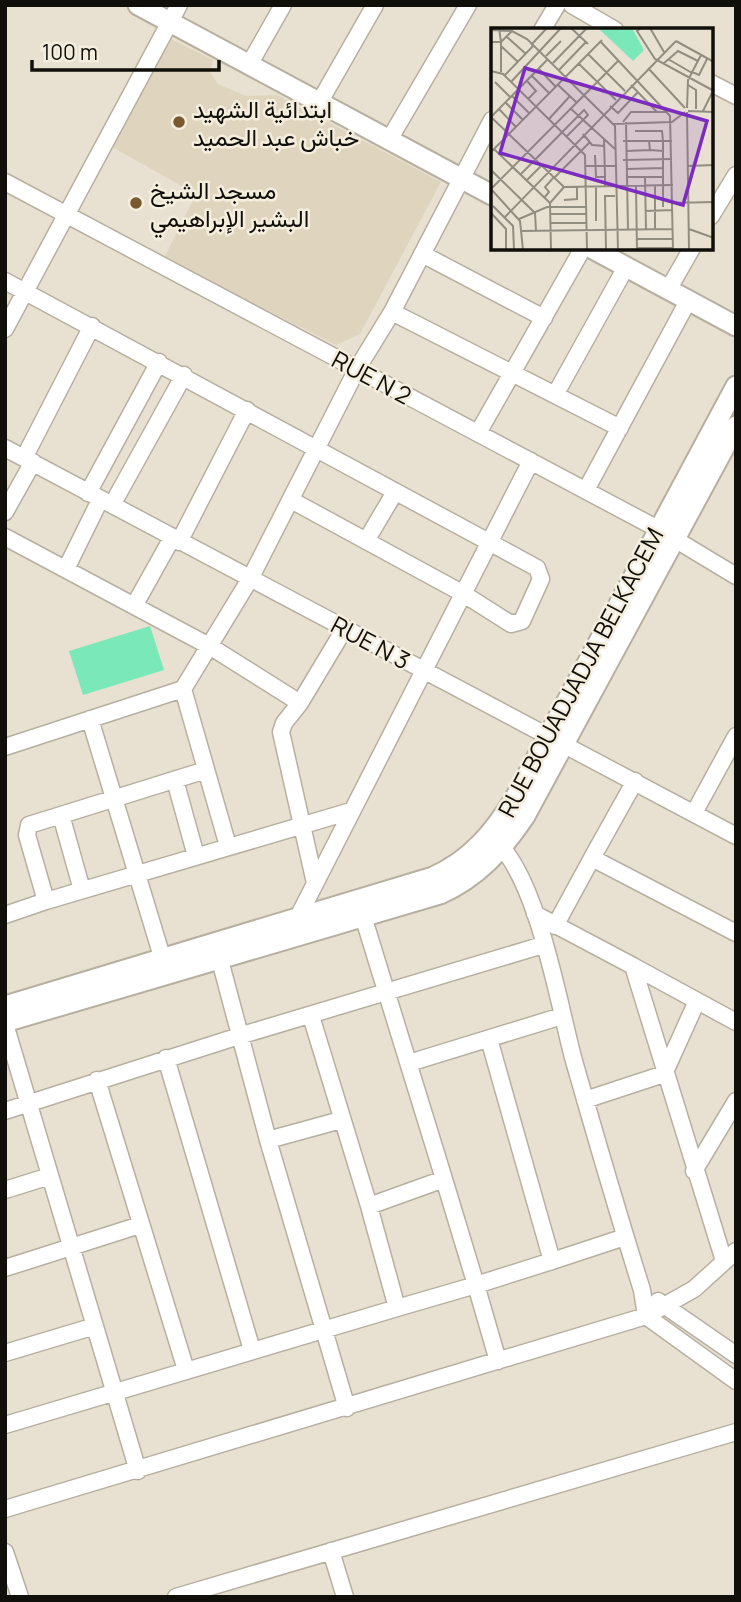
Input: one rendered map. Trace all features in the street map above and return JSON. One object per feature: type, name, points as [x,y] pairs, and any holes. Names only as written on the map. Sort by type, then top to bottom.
[{"type":"street","points":[[138,5],[174,14],[249,65],[491,194]]},
{"type":"street","points":[[249,65],[283,5]]},
{"type":"street","points":[[319,103],[375,5]]},
{"type":"street","points":[[389,140],[468,5]]},
{"type":"street","points":[[543,28],[557,5]]},
{"type":"street","points":[[572,5],[612,28]]},
{"type":"street","points":[[5,329],[174,14]]},
{"type":"street","points":[[713,84],[736,96]]},
{"type":"street","points":[[5,747],[183,689],[250,579],[358,369],[392,312],[491,122]]},
{"type":"street","points":[[713,213],[736,175]]},
{"type":"street","name":"RUE N 2","points":[[5,182],[666,533],[736,576]]},
{"type":"street","points":[[478,433],[544,318],[594,250],[736,326]]},
{"type":"street","points":[[668,290],[691,250]]},
{"type":"street","points":[[422,254],[544,318]]},
{"type":"street","points":[[555,395],[626,267]]},
{"type":"street","points":[[5,281],[184,375],[318,451],[489,542],[540,572],[541,579],[522,621],[511,624],[463,593],[291,500]]},
{"type":"street","points":[[586,490],[688,300]]},
{"type":"street","points":[[392,312],[620,428]]},
{"type":"street","points":[[5,512],[92,327]]},
{"type":"street","points":[[66,569],[100,499],[159,362]]},
{"type":"street","points":[[100,499],[184,375]]},
{"type":"street","name":"RUE BOUADJADJA BELKACEM","points":[[5,1006],[163,960],[218,951],[363,916],[458,886],[474,876],[496,841],[515,798],[556,739],[666,533],[736,386]]},
{"type":"street","points":[[134,606],[176,540],[247,410]]},
{"type":"street","name":"RUE BOUADJADJA BELKACEM","points":[[666,533],[729,453],[736,426]]},
{"type":"street","name":"RUE N 3","points":[[5,448],[736,836]]},
{"type":"street","points":[[297,919],[531,461]]},
{"type":"street","points":[[366,541],[395,492]]},
{"type":"street","points":[[5,537],[211,647],[300,704]]},
{"type":"street","points":[[315,883],[282,732],[284,723],[300,704],[345,628]]},
{"type":"street","points":[[183,689],[228,846]]},
{"type":"street","points":[[90,719],[163,960]]},
{"type":"street","points":[[694,813],[731,754],[736,736]]},
{"type":"street","points":[[47,901],[27,829],[30,825],[206,770]]},
{"type":"street","points":[[175,780],[196,856]]},
{"type":"street","points":[[555,926],[635,781]]},
{"type":"street","points":[[5,915],[137,873],[351,811]]},
{"type":"street","points":[[61,815],[82,890]]},
{"type":"street","points":[[496,841],[521,874],[536,914],[585,1100],[642,1290],[646,1316],[736,1381]]},
{"type":"street","name":"RUE BOUADJADJA BELKACEM","points":[[5,1023],[218,951],[297,919],[449,870],[496,841]]},
{"type":"street","points":[[592,858],[736,933]]},
{"type":"street","points":[[536,914],[736,1022]]},
{"type":"street","points":[[363,916],[498,1361]]},
{"type":"street","points":[[5,1111],[239,1035],[311,1016],[543,945]]},
{"type":"street","points":[[218,951],[268,1140],[347,1408]]},
{"type":"street","points":[[5,1509],[646,1316],[703,1282],[730,1256],[694,1171],[632,965]]},
{"type":"street","points":[[585,1100],[664,1074],[697,1001]]},
{"type":"street","points":[[311,1016],[397,1308]]},
{"type":"street","points":[[409,1063],[562,1016]]},
{"type":"street","points":[[5,1023],[138,1471]]},
{"type":"street","points":[[489,1039],[552,1261]]},
{"type":"street","points":[[166,1058],[252,1350]]},
{"type":"street","points":[[97,1080],[186,1370]]},
{"type":"street","points":[[694,1171],[736,1101]]},
{"type":"street","points":[[268,1140],[341,1120]]},
{"type":"street","points":[[5,1190],[50,1177]]},
{"type":"street","points":[[369,1206],[444,1179]]},
{"type":"street","points":[[5,1268],[140,1225]]},
{"type":"street","points":[[5,1425],[114,1395],[186,1370],[475,1285],[625,1237]]},
{"type":"street","points":[[642,1290],[736,1355]]},
{"type":"street","points":[[5,1353],[95,1326]]},
{"type":"street","points":[[176,1597],[736,1432]]},
{"type":"street","points":[[331,1551],[345,1597]]},
{"type":"street","points":[[5,1552],[20,1597]]},
{"type":"shaded area","points":[[169,38],[213,60],[210,72],[218,84],[246,96],[277,95],[441,182],[360,334],[336,345],[164,258],[196,194],[112,147]]},
{"type":"green space","points":[[150,626],[164,670],[83,695],[69,651]]},
{"type":"place","name":"ابتدائية الشهيد خباش عبد الحميد","points":[[179,122]]},
{"type":"place","name":"مسجد الشيخ البشير الإبراهيمي","points":[[136,203]]}]
